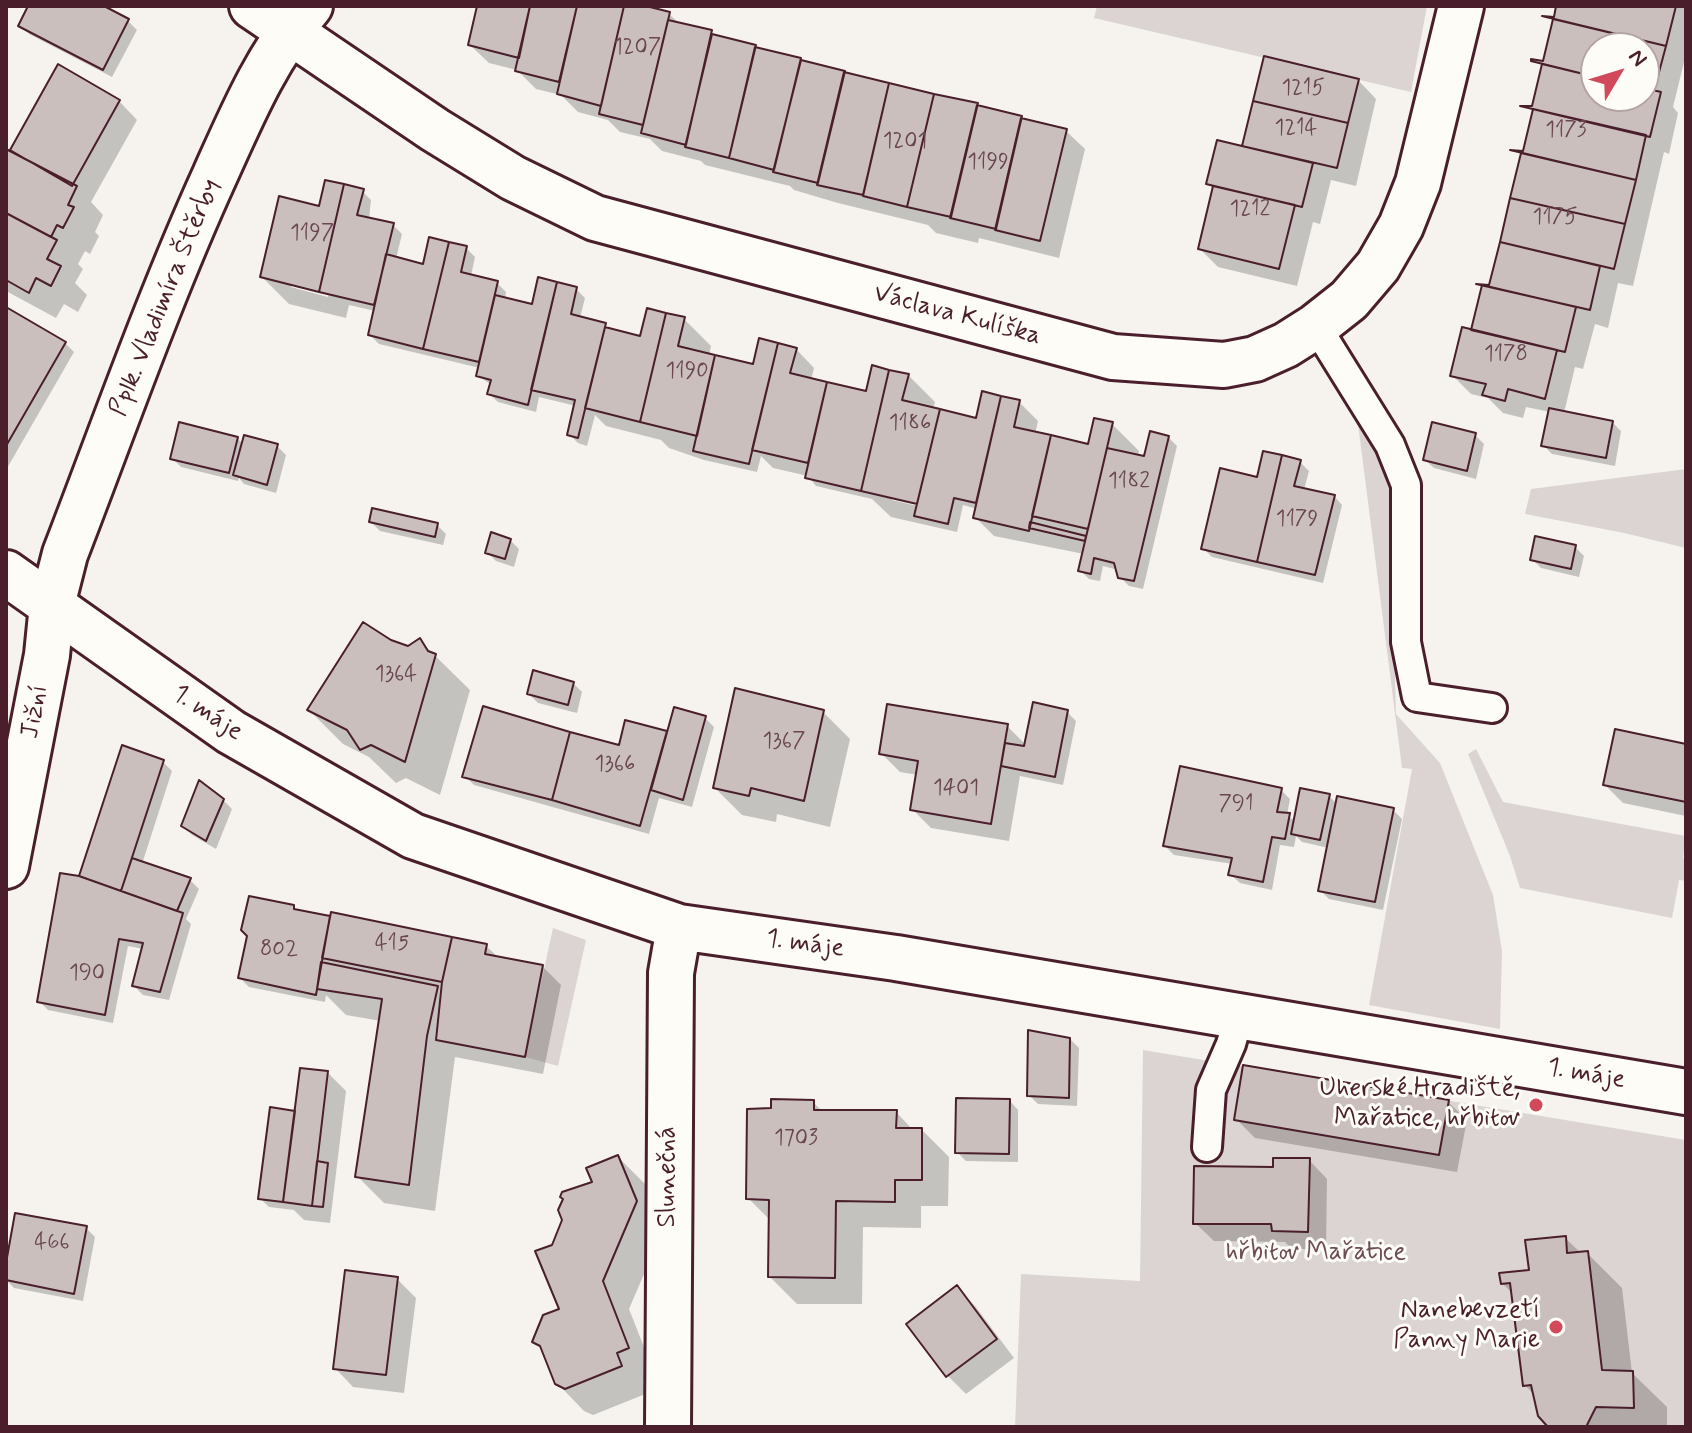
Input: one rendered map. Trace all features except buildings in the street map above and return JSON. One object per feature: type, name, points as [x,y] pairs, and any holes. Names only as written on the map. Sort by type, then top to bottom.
[{"type":"street","name":"Václava Kulíška","points":[[252,6],[300,18],[435,130],[513,178],[568,207],[624,227],[1113,357],[1224,365],[1255,359],[1286,345],[1316,326],[1349,300],[1378,266],[1401,226],[1418,183],[1461,6]]},
{"type":"street","name":"Pplk. Vladimíra Štěrby","points":[[52,605],[65,554],[188,236],[252,93],[300,18]]},
{"type":"street","name":"1. máje","points":[[6,573],[231,732],[413,836],[679,927],[896,958],[1686,1092]]},
{"type":"street","name":"Jižní","points":[[6,866],[10,822],[47,655],[52,605]]},
{"type":"street","name":"Slunečná","points":[[668,1427],[671,973],[679,927]]},
{"type":"lane","points":[[1316,326],[1390,445],[1406,485],[1406,642],[1417,697],[1492,708]]},
{"type":"lane","points":[[1207,1147],[1211,1090],[1239,1016]]},
{"type":"green space","points":[[1097,6],[1427,6],[1411,92],[1094,18]]},
{"type":"green space","points":[[1358,424],[1376,450],[1390,486],[1396,714],[1440,763],[1493,895],[1502,951],[1500,1029],[1369,1005],[1412,769],[1402,768]]},
{"type":"green space","points":[[1686,469],[1686,548],[1525,514],[1531,489]]},
{"type":"green space","points":[[1476,749],[1503,802],[1686,836],[1683,858],[1686,859],[1686,881],[1679,880],[1672,918],[1520,888],[1468,754]]},
{"type":"green space","points":[[553,928],[586,940],[558,1066],[525,1057]]},
{"type":"green space","name":"hřbitov Mařatice","points":[[1143,1050],[1686,1140],[1686,1427],[1015,1427],[1021,1274],[1140,1281]]},
{"type":"place","name":"Uherské Hradiště, Mařatice, hřbitov","points":[[1536,1105]]},
{"type":"place","name":"Nanebevzetí Panny Marie","points":[[1556,1327]]}]
